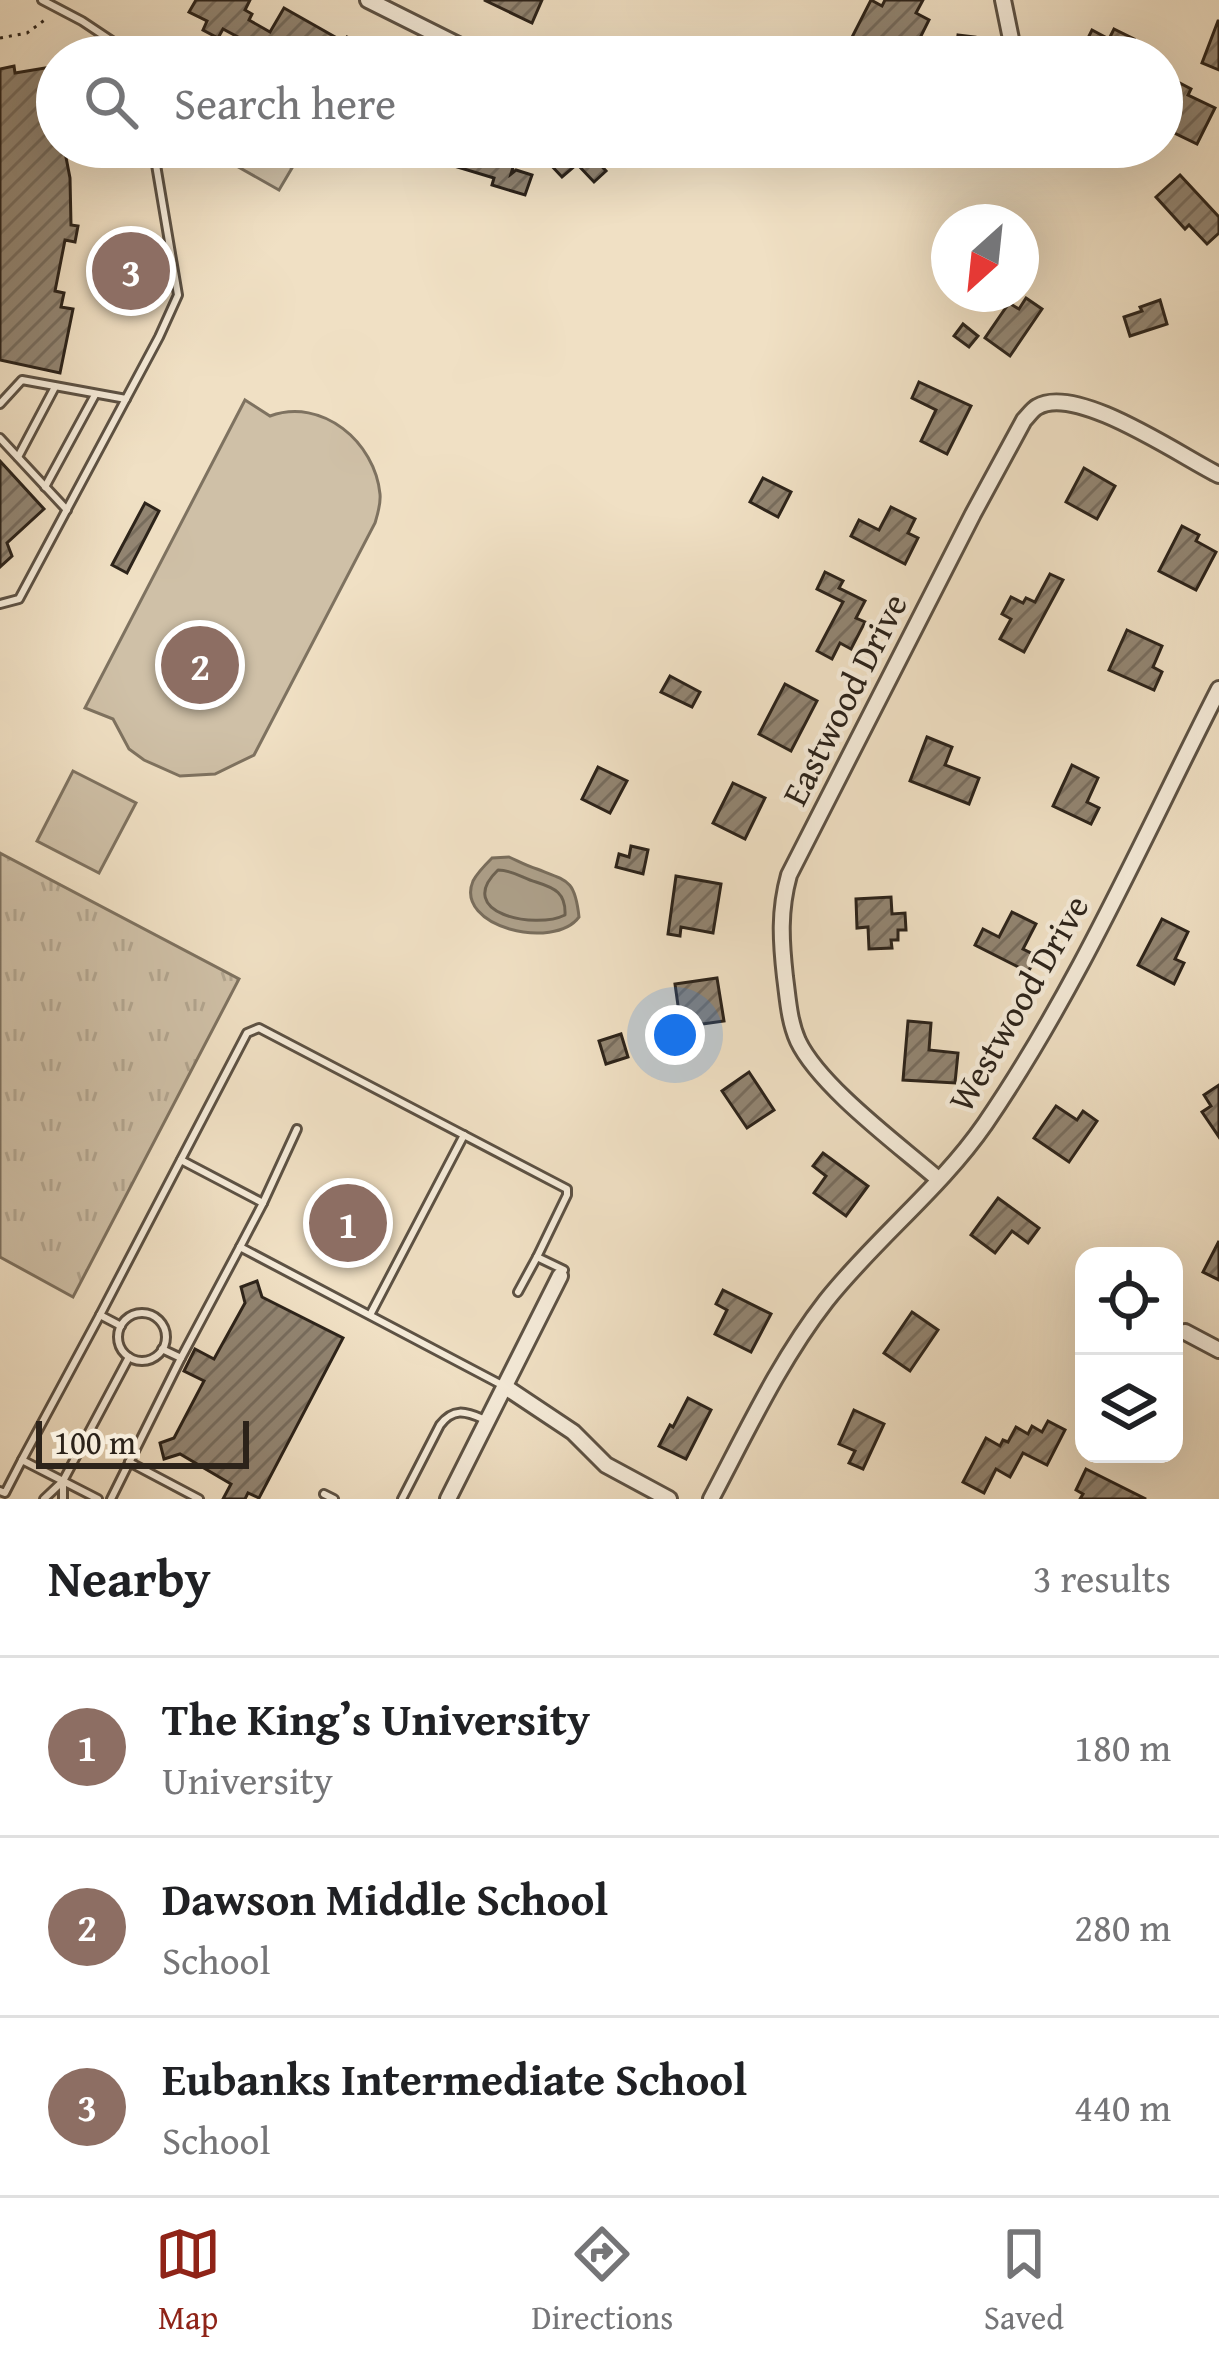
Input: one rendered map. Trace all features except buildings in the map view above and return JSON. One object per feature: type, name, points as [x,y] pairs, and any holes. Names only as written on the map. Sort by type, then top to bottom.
[{"type":"street","points":[[368,0],[440,36]]},
{"type":"street","points":[[1003,0],[1010,36]]},
{"type":"street","name":"Eastwood Drive","points":[[938,1179],[850,1103],[800,1044],[791,1022],[780,935],[789,875],[973,514],[1035,408],[1058,402],[1111,415],[1219,476]]},
{"type":"street","name":"Westwood Drive","points":[[711,1499],[766,1395],[825,1302],[982,1128],[1030,1055],[1219,689]]},
{"type":"street","points":[[448,1499],[560,1276]]},
{"type":"street","points":[[1185,1332],[1219,1350]]},
{"type":"street","points":[[503,1386],[573,1432],[606,1465],[669,1499]]},
{"type":"lane","points":[[42,0],[104,36]]},
{"type":"lane","points":[[0,604],[19,599],[178,295],[157,168]]},
{"type":"lane","points":[[0,404],[22,380],[126,399]]},
{"type":"lane","points":[[18,457],[55,386]]},
{"type":"lane","points":[[45,487],[95,394]]},
{"type":"lane","points":[[0,438],[67,510]]},
{"type":"lane","points":[[0,1491],[5,1493],[247,1034],[259,1028],[567,1189],[518,1292]]},
{"type":"lane","points":[[111,1499],[297,1129]]},
{"type":"lane","points":[[370,1315],[464,1135]]},
{"type":"lane","points":[[181,1160],[263,1203]]},
{"type":"lane","points":[[239,1247],[503,1386]]},
{"type":"lane","points":[[537,1257],[563,1270],[560,1276]]},
{"type":"lane","points":[[137,1314],[153,1316],[164,1327],[163,1349],[143,1361],[129,1357],[119,1344],[121,1326],[137,1314]]},
{"type":"lane","points":[[100,1315],[121,1326]]},
{"type":"lane","points":[[163,1349],[182,1358]]},
{"type":"lane","points":[[44,1499],[63,1481],[129,1357]]},
{"type":"lane","points":[[402,1499],[448,1414],[465,1411],[486,1420]]},
{"type":"lane","points":[[22,1460],[98,1499]]},
{"type":"lane","points":[[129,1462],[200,1499]]},
{"type":"lane","points":[[63,1481],[63,1499]]},
{"type":"lane","points":[[324,1494],[334,1499]]},
{"type":"path","points":[[0,38],[27,33],[46,19]]},
{"type":"green space","points":[[240,168],[292,168],[279,190]]},
{"type":"green space","points":[[245,400],[270,416],[308,413],[343,428],[368,457],[380,505],[375,523],[254,755],[215,774],[180,776],[144,760],[129,749],[113,719],[85,708]]},
{"type":"green space","points":[[73,771],[136,803],[99,873],[37,841]]},
{"type":"green space","points":[[0,853],[239,979],[73,1297],[0,1257]]},
{"type":"water","points":[[509,857],[568,884],[579,917],[566,927],[529,933],[492,922],[478,911],[471,897],[473,881],[492,858]]},
{"type":"place","name":"Eubanks Intermediate School","points":[[131,271]]},
{"type":"place","name":"Dawson Middle School","points":[[200,665]]},
{"type":"place","name":"The King’s University","points":[[348,1223]]}]
